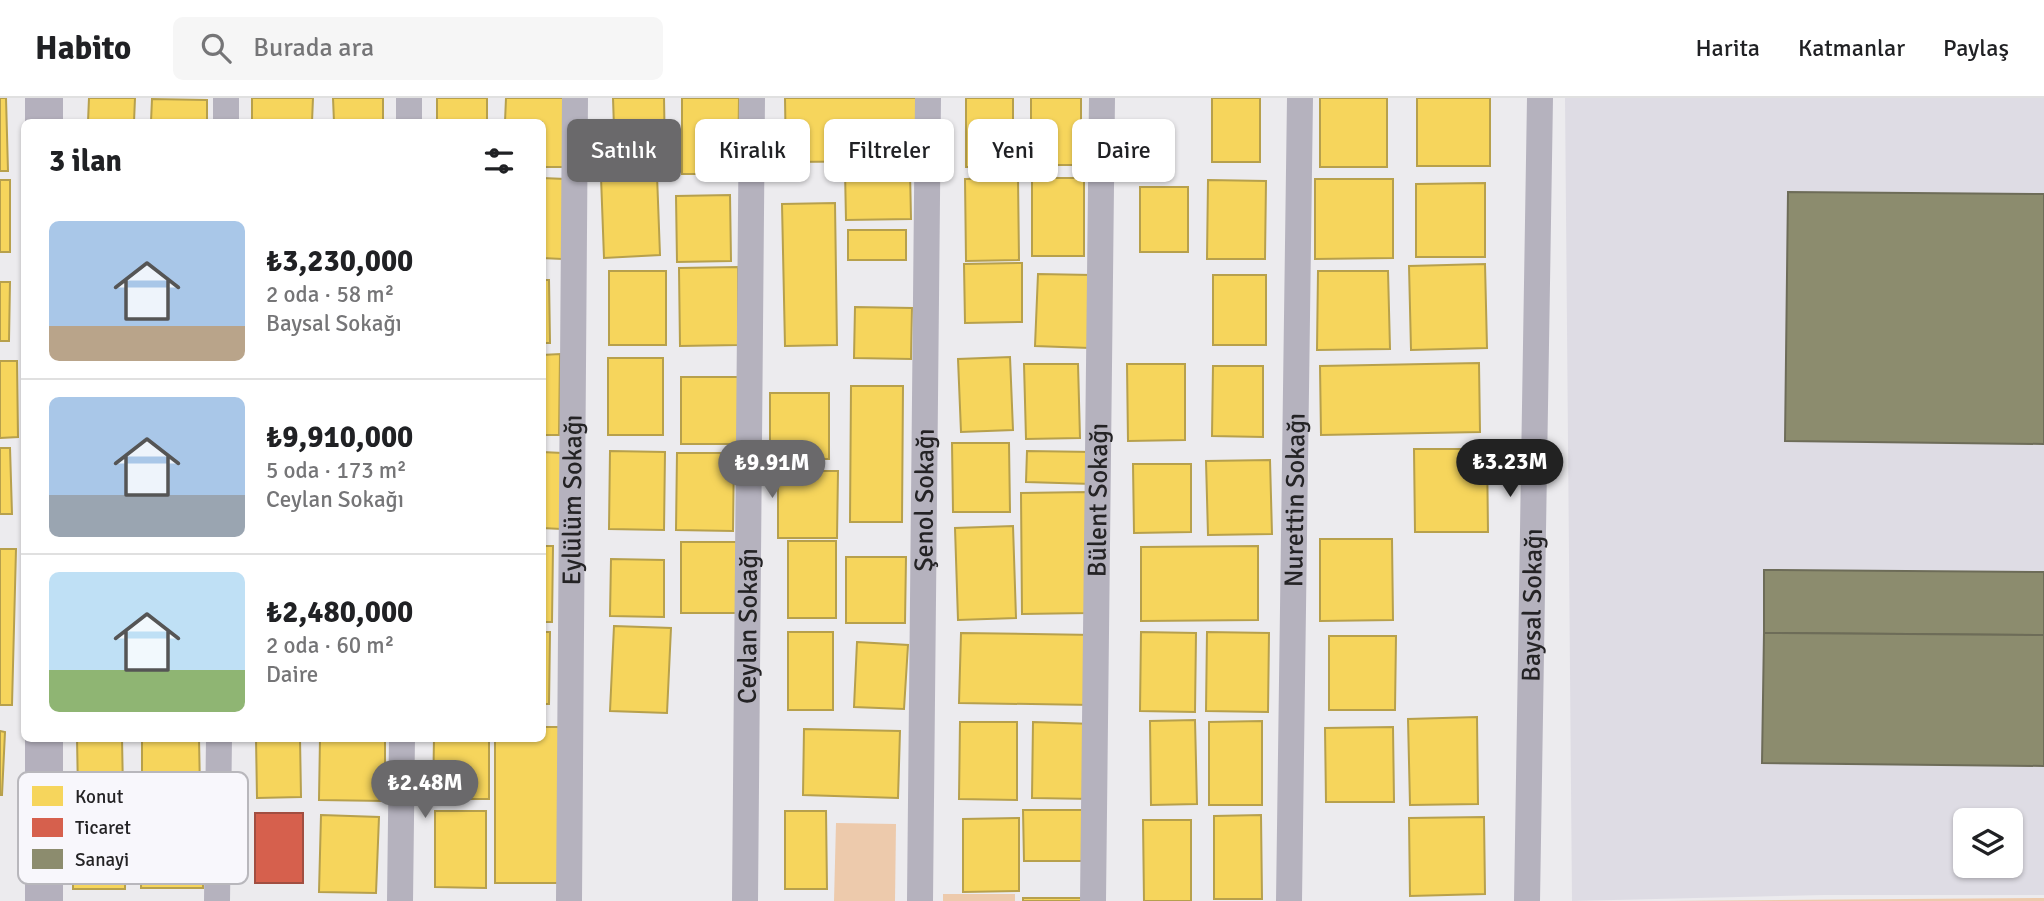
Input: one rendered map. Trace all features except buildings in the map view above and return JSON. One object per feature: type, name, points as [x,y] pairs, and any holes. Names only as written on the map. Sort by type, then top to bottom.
[{"type":"street","points":[[44,98],[44,119]]},
{"type":"street","points":[[226,98],[226,119]]},
{"type":"street","points":[[409,98],[409,119]]},
{"type":"street","name":"Eylülüm Sokağı","points":[[569,901],[575,98]]},
{"type":"street","name":"Ceylan Sokağı","points":[[745,901],[752,98]]},
{"type":"street","name":"Şenol Sokağı","points":[[920,901],[928,98]]},
{"type":"street","name":"Bülent Sokağı","points":[[1093,901],[1102,98]]},
{"type":"street","name":"Nurettin Sokağı","points":[[1289,901],[1300,98]]},
{"type":"street","name":"Baysal Sokağı","points":[[1527,901],[1540,98]]},
{"type":"street","points":[[44,742],[44,772]]},
{"type":"street","points":[[219,742],[219,772]]},
{"type":"street","points":[[400,901],[402,742]]},
{"type":"shaded area","points":[[1565,98],[2044,98],[2044,895],[1824,895],[1572,901]]},
{"type":"shaded area","points":[[836,823],[896,824],[895,901],[834,901]]},
{"type":"shaded area","points":[[943,894],[1015,894],[1015,901],[943,901]]},
{"type":"shaded area","points":[[2044,898],[2044,901],[1667,901]]}]
